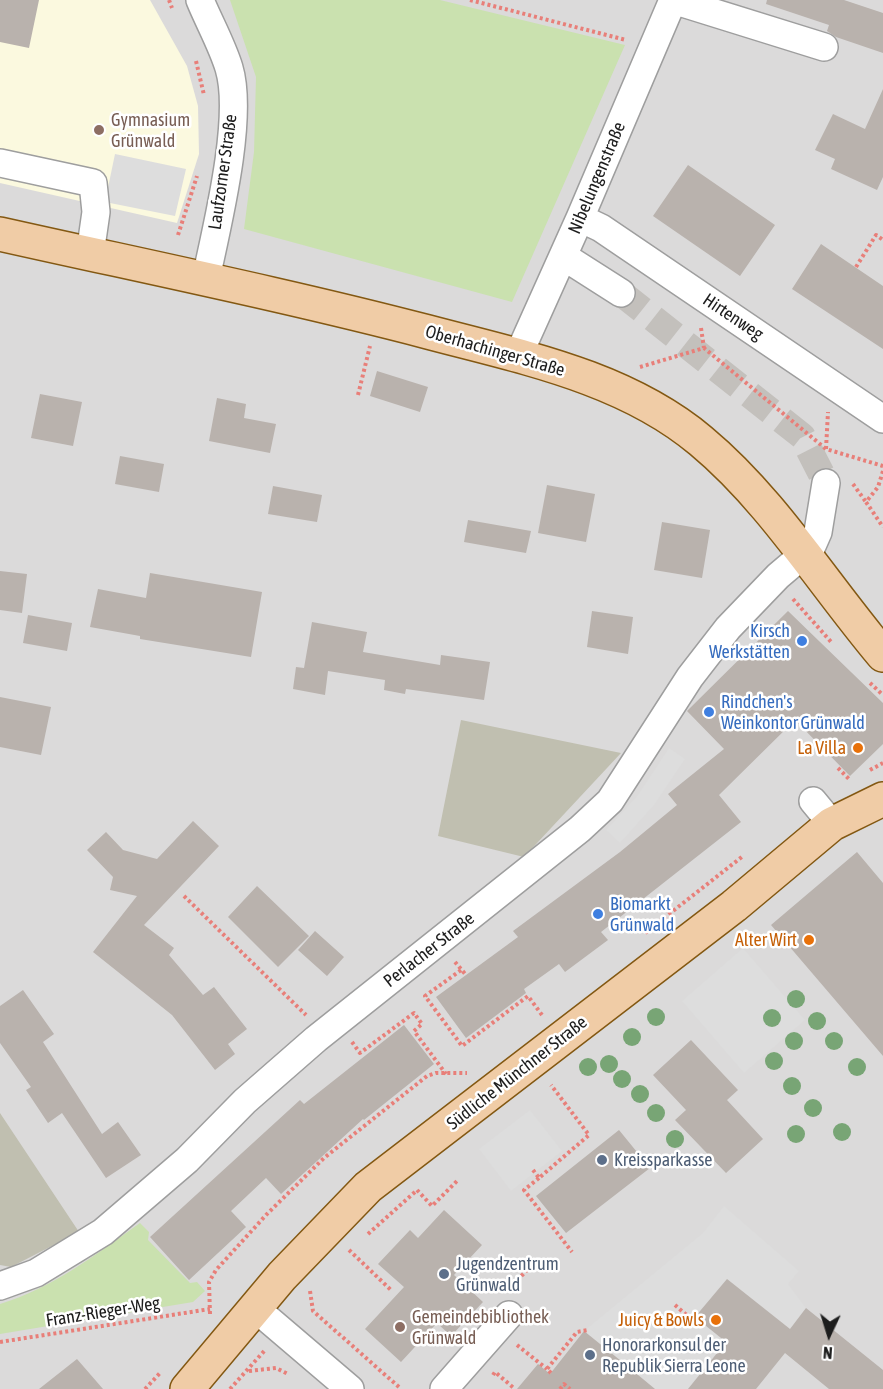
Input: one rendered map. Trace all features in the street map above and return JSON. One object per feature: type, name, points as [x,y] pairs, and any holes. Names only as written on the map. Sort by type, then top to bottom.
[{"type":"main road","name":"Oberhachinger Straße","points":[[0,234],[307,300],[518,356],[587,377],[669,417],[729,466],[759,498],[804,556],[875,667]]},
{"type":"main road","name":"Südliche Münchner Straße","points":[[187,1389],[255,1308],[368,1188],[734,906],[822,813],[855,810],[883,799]]},
{"type":"street","name":"Laufzorner Straße","points":[[200,0],[229,69],[233,114],[227,168],[206,278]]},
{"type":"street","name":"Nibelungenstraße","points":[[518,356],[673,0]]},
{"type":"street","points":[[673,0],[824,47]]},
{"type":"street","points":[[0,163],[93,183],[96,212],[90,254]]},
{"type":"street","name":"Hirtenweg","points":[[580,218],[601,228],[883,419]]},
{"type":"street","points":[[563,256],[621,293]]},
{"type":"street","points":[[804,556],[811,548],[818,532],[826,483]]},
{"type":"street","name":"Perlacher Straße","points":[[0,1286],[36,1273],[103,1232],[187,1161],[245,1101],[331,1028],[580,829],[610,801],[690,677],[728,628],[778,576],[804,556]]},
{"type":"street","points":[[255,1308],[350,1389]]},
{"type":"street","points":[[444,1389],[503,1322]]},
{"type":"path","points":[[169,0],[174,11]]},
{"type":"path","points":[[470,0],[653,47]]},
{"type":"path","points":[[194,53],[207,106]]},
{"type":"path","points":[[178,235],[199,170]]},
{"type":"path","points":[[856,267],[876,235],[883,240]]},
{"type":"path","points":[[636,368],[704,348],[826,449],[883,465]]},
{"type":"path","points":[[358,394],[367,355]]},
{"type":"path","points":[[883,471],[878,487],[866,502],[883,527]]},
{"type":"path","points":[[778,576],[801,611],[837,648]]},
{"type":"path","points":[[875,667],[883,695]]},
{"type":"path","points":[[838,768],[850,780]]},
{"type":"path","points":[[184,896],[363,1058]]},
{"type":"path","points":[[451,956],[466,975]]},
{"type":"path","points":[[461,970],[425,996],[462,1046],[528,996],[542,1015]]},
{"type":"path","points":[[360,1053],[414,1013],[422,1024],[414,1031],[446,1074]]},
{"type":"path","points":[[543,1092],[560,1078]]},
{"type":"path","points":[[551,1085],[590,1135],[524,1190],[572,1252]]},
{"type":"path","points":[[533,1170],[539,1178]]},
{"type":"path","points":[[417,1190],[432,1206],[458,1180]]},
{"type":"path","points":[[366,1235],[426,1183]]},
{"type":"path","points":[[341,1258],[358,1243]]},
{"type":"path","points":[[349,1250],[392,1291]]},
{"type":"path","points":[[512,1286],[527,1269]]},
{"type":"path","points":[[230,1389],[248,1371],[318,1283]]},
{"type":"path","points":[[310,1291],[313,1311],[401,1389]]},
{"type":"path","points":[[675,1305],[690,1318]]},
{"type":"path","name":"Franz-Rieger-Weg","points":[[0,1342],[210,1309]]},
{"type":"path","points":[[503,1322],[549,1371],[577,1332],[588,1330]]},
{"type":"path","points":[[248,1371],[276,1368],[291,1375]]},
{"type":"path","points":[[490,1379],[495,1372],[516,1389]]},
{"type":"path","points":[[560,1389],[564,1384],[570,1389]]},
{"type":"shaded area","points":[[0,0],[883,0],[883,1389],[0,1389]]},
{"type":"shaded area","name":"Gymnasium Grünwald","points":[[0,0],[150,0],[187,66],[198,106],[199,154],[177,223],[0,183]]},
{"type":"shaded area","points":[[115,154],[186,169],[175,216],[105,202]]},
{"type":"shaded area","points":[[461,720],[621,753],[524,857],[438,836]]},
{"type":"shaded area","points":[[669,748],[685,759],[654,805],[620,843],[606,830],[638,795]]},
{"type":"shaded area","points":[[743,948],[805,1020],[744,1073],[682,1001]]},
{"type":"shaded area","points":[[530,1110],[562,1151],[511,1191],[479,1149]]},
{"type":"shaded area","points":[[0,1113],[79,1232],[11,1267],[0,1265]]},
{"type":"shaded area","points":[[724,1206],[799,1271],[788,1284],[806,1308],[790,1329],[727,1279],[695,1317],[726,1342],[688,1389],[655,1389],[584,1331],[703,1233]]},
{"type":"green space","points":[[230,0],[440,0],[625,45],[512,302],[244,229],[254,152],[256,77]]},
{"type":"green space","points":[[140,1223],[149,1232],[148,1240],[190,1283],[197,1282],[205,1291],[193,1302],[0,1334],[0,1304],[56,1280]]},
{"type":"building","points":[[0,0],[39,0],[29,48],[0,42]]},
{"type":"building","points":[[767,0],[844,0],[883,13],[883,53],[836,37],[827,31],[829,25],[766,4]]},
{"type":"building","points":[[883,89],[883,177],[877,190],[831,169],[835,159],[815,150],[833,114],[865,129]]},
{"type":"building","points":[[688,165],[775,225],[740,276],[653,216]]},
{"type":"building","points":[[821,244],[883,286],[883,349],[792,289]]},
{"type":"building","points":[[377,371],[428,387],[420,412],[370,396]]},
{"type":"building","points":[[40,394],[82,402],[73,446],[31,438]]},
{"type":"building","points":[[217,398],[246,404],[244,418],[276,424],[270,453],[209,441]]},
{"type":"building","points":[[120,456],[164,464],[159,492],[115,484]]},
{"type":"building","points":[[547,485],[595,494],[586,542],[538,533]]},
{"type":"building","points":[[273,486],[322,495],[317,522],[268,514]]},
{"type":"building","points":[[468,520],[531,531],[526,553],[464,542]]},
{"type":"building","points":[[662,522],[710,530],[702,578],[654,570]]},
{"type":"building","points":[[0,571],[27,574],[22,613],[0,610]]},
{"type":"building","points":[[150,573],[262,592],[251,657],[140,639],[140,636],[90,627],[98,589],[146,598]]},
{"type":"building","points":[[592,611],[633,617],[628,654],[587,647]]},
{"type":"building","points":[[788,611],[883,703],[883,744],[850,776],[795,720],[719,795],[741,822],[601,932],[608,940],[565,972],[559,964],[524,989],[526,993],[466,1038],[436,997],[518,937],[513,931],[620,852],[677,805],[668,794],[724,749],[687,711]]},
{"type":"building","points":[[28,615],[72,623],[67,651],[23,643]]},
{"type":"building","points":[[312,622],[367,632],[363,652],[440,665],[441,655],[490,662],[484,700],[406,689],[405,694],[384,690],[385,680],[328,671],[325,695],[293,689],[296,667],[304,668]]},
{"type":"building","points":[[0,697],[51,707],[41,755],[0,747]]},
{"type":"building","points":[[193,821],[219,846],[144,925],[174,948],[169,955],[203,995],[214,987],[247,1029],[228,1044],[235,1054],[215,1070],[172,1015],[93,952],[137,896],[110,890],[113,877],[87,850],[106,832],[123,850],[157,859]]},
{"type":"building","points":[[857,852],[883,883],[883,1056],[771,925]]},
{"type":"building","points":[[257,886],[309,936],[278,967],[228,917]]},
{"type":"building","points":[[315,931],[344,957],[327,976],[298,950]]},
{"type":"building","points":[[23,990],[54,1034],[43,1042],[102,1134],[118,1122],[141,1155],[106,1178],[62,1113],[48,1123],[26,1090],[31,1087],[0,1043],[0,1006]]},
{"type":"building","points":[[404,1025],[434,1064],[363,1119],[281,1194],[266,1178],[231,1211],[246,1227],[189,1280],[150,1237],[300,1100],[304,1104]]},
{"type":"building","points":[[691,1040],[738,1090],[727,1100],[763,1139],[726,1173],[675,1120],[686,1110],[653,1075]]},
{"type":"building","points":[[619,1130],[650,1168],[566,1233],[536,1196]]},
{"type":"building","points":[[444,1210],[482,1245],[454,1275],[483,1302],[451,1336],[437,1323],[401,1362],[365,1329],[404,1287],[378,1264],[410,1230],[418,1238]]},
{"type":"building","points":[[727,1279],[790,1329],[806,1308],[883,1370],[883,1389],[829,1389],[785,1353],[756,1389],[688,1389],[726,1342],[695,1317]]},
{"type":"building","points":[[584,1331],[655,1389],[517,1389],[538,1364],[550,1374]]},
{"type":"building","points":[[77,1359],[103,1389],[39,1389]]},
{"type":"tunnel","points":[[621,293],[802,436],[826,483]]},
{"type":"place","name":"Gymnasium Grünwald","points":[[99,130]]},
{"type":"place","name":"Kirsch Werkstätten","points":[[802,641]]},
{"type":"place","name":"Rindchen's Weinkontor Grünwald","points":[[709,712]]},
{"type":"place","name":"La Villa","points":[[858,748]]},
{"type":"place","name":"Biomarkt Grünwald","points":[[598,914]]},
{"type":"place","name":"Alter Wirt","points":[[809,940]]},
{"type":"place","name":"Kreissparkasse","points":[[602,1160]]},
{"type":"place","name":"Jugendzentrum Grünwald","points":[[444,1274]]},
{"type":"place","name":"Juicy & Bowls","points":[[716,1320]]},
{"type":"place","name":"Gemeindebibliothek Grünwald","points":[[400,1327]]},
{"type":"place","name":"Honorarkonsul der Republik Sierra Leone","points":[[590,1355]]}]
